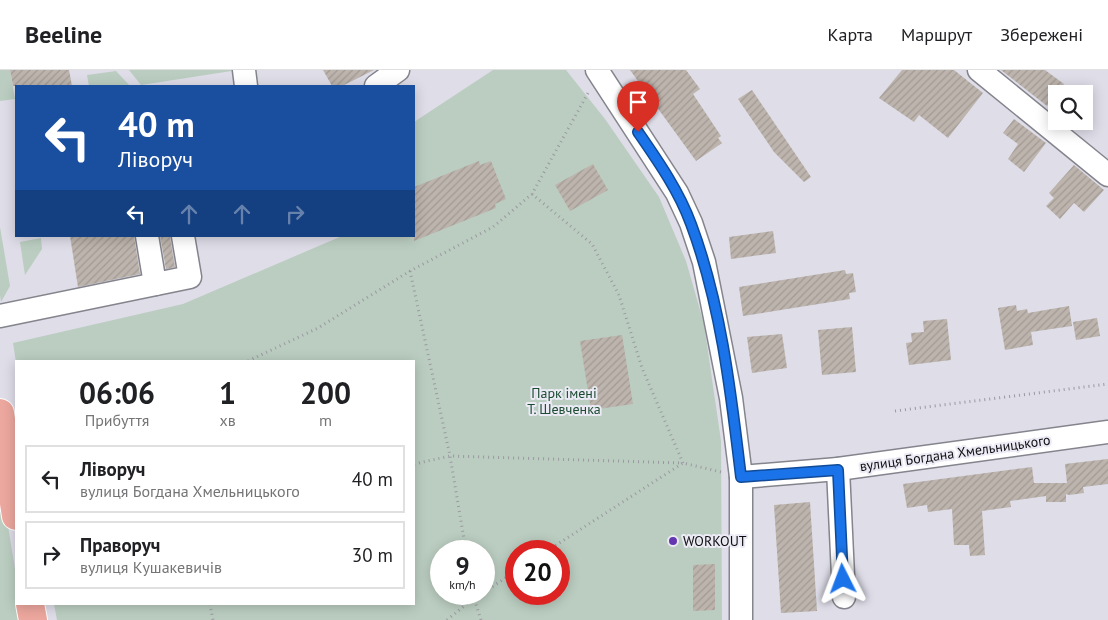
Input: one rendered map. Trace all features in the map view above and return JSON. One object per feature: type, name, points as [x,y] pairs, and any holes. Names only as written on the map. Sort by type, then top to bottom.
[{"type":"main road","points":[[0,413],[15,510]]},
{"type":"main road","points":[[30,605],[33,620]]},
{"type":"street","points":[[244,70],[246,85]]},
{"type":"street","points":[[377,85],[398,70]]},
{"type":"street","points":[[979,70],[1104,163]]},
{"type":"street","points":[[598,71],[661,166],[691,223],[704,262],[731,398],[741,477],[741,620]]},
{"type":"street","points":[[147,237],[154,284]]},
{"type":"street","points":[[0,316],[190,276],[183,237]]},
{"type":"street","name":"вулиця Богдана Хмельницького","points":[[741,477],[838,470],[1108,432]]},
{"type":"street","points":[[838,470],[844,597]]},
{"type":"path","points":[[250,360],[318,328],[410,271],[493,227],[532,194],[598,71]]},
{"type":"path","points":[[532,194],[592,244],[619,295],[642,368],[683,463]]},
{"type":"path","points":[[410,271],[450,456],[464,540]]},
{"type":"path","points":[[895,411],[1108,384]]},
{"type":"path","points":[[415,464],[450,456],[683,463],[741,477]]},
{"type":"path","points":[[563,540],[683,463]]},
{"type":"path","points":[[210,605],[212,620]]},
{"type":"path","points":[[447,620],[465,605]]},
{"type":"path","points":[[476,605],[481,620]]},
{"type":"green space","points":[[0,70],[10,70],[15,99],[0,101]]},
{"type":"green space","points":[[129,70],[238,70],[141,85]]},
{"type":"green space","name":"Парк імені Т. Шевченка","points":[[493,70],[566,70],[605,119],[659,197],[686,261],[704,324],[721,441],[722,620],[57,620],[54,605],[415,605],[415,360],[16,360],[13,343],[183,304],[340,237],[415,237],[415,121]]},
{"type":"green space","points":[[116,71],[129,85],[89,85],[87,75]]},
{"type":"green space","points":[[0,227],[10,286],[1,302],[0,295]]},
{"type":"green space","points":[[41,238],[42,249],[25,275],[20,242]]},
{"type":"green space","points":[[0,477],[15,569],[15,605],[21,605],[24,620],[0,620]]},
{"type":"building","points":[[10,70],[69,70],[72,85],[15,85],[13,86]]},
{"type":"building","points":[[323,70],[374,70],[344,85],[331,85]]},
{"type":"building","points":[[630,70],[686,70],[700,89],[693,94],[721,136],[718,138],[722,143],[696,161]]},
{"type":"building","points":[[902,70],[954,70],[983,93],[948,138],[919,115],[914,122],[879,98]]},
{"type":"building","points":[[1001,70],[1045,70],[1064,84],[1048,85],[1047,106]]},
{"type":"building","points":[[752,90],[811,177],[804,182],[774,152],[738,99]]},
{"type":"building","points":[[1014,119],[1046,143],[1024,172],[1008,159],[1018,144],[1003,133]]},
{"type":"building","points":[[479,161],[480,165],[491,161],[506,199],[495,204],[496,208],[414,241],[415,187]]},
{"type":"building","points":[[593,164],[608,190],[570,211],[555,185]]},
{"type":"building","points":[[1074,165],[1104,190],[1084,212],[1074,203],[1060,219],[1046,206],[1054,198],[1049,193]]},
{"type":"building","points":[[773,231],[776,253],[731,259],[729,237]]},
{"type":"building","points":[[70,237],[134,237],[140,274],[78,287]]},
{"type":"building","points":[[160,237],[170,237],[175,267],[166,269]]},
{"type":"building","points":[[845,270],[846,274],[853,273],[856,292],[849,293],[850,299],[743,316],[739,287]]},
{"type":"building","points":[[1016,305],[1017,311],[1027,309],[1028,313],[1069,306],[1072,326],[1031,332],[1033,345],[1005,350],[998,308]]},
{"type":"building","points":[[1097,318],[1100,336],[1076,340],[1073,322]]},
{"type":"building","points":[[947,319],[951,360],[909,365],[906,343],[912,342],[911,333],[924,332],[923,321]]},
{"type":"building","points":[[852,327],[856,372],[822,375],[818,330]]},
{"type":"building","points":[[782,334],[787,368],[752,373],[747,337]]},
{"type":"building","points":[[622,335],[633,404],[591,410],[580,341]]},
{"type":"building","points":[[1108,459],[1108,484],[1083,487],[1084,493],[1066,494],[1066,502],[1046,502],[1046,496],[1010,501],[1011,507],[982,511],[985,555],[970,556],[969,545],[954,545],[952,509],[928,512],[927,505],[907,508],[903,484],[1032,467],[1034,483],[1067,483],[1065,464]]},
{"type":"building","points":[[810,502],[817,611],[781,613],[774,505]]},
{"type":"building","points":[[715,564],[715,610],[693,611],[693,565]]},
{"type":"place","name":"WORKOUT","points":[[673,541]]},
{"type":"route","points":[[638,132],[677,193],[691,223],[704,262],[731,398],[741,477],[838,470],[843,579]]}]
